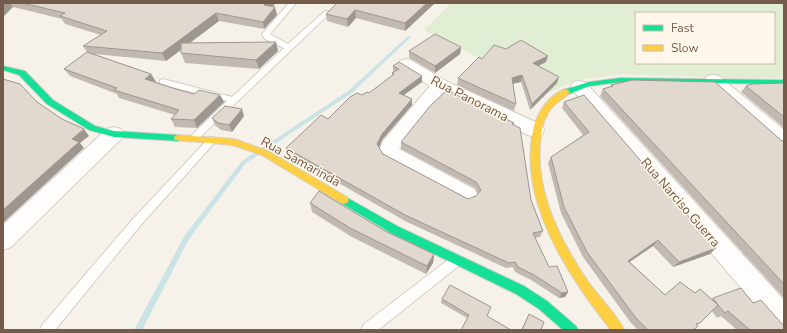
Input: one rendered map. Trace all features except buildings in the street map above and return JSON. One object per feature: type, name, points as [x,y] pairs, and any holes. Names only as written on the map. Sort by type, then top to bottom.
[{"type":"main road","name":"Rua Samarinda","points":[[3,68],[22,73],[50,102],[92,128],[114,134],[234,142],[265,153],[395,230],[520,290],[543,305],[572,330]]},
{"type":"main road","points":[[618,330],[588,292],[560,242],[547,215],[534,156],[535,130],[544,110],[558,95],[579,86],[626,79],[784,82]]},
{"type":"street","name":"Rua Panorama","points":[[406,64],[440,85],[535,130]]},
{"type":"street","points":[[713,80],[784,141]]},
{"type":"street","points":[[440,85],[390,146],[389,150],[391,154],[424,173],[468,195]]},
{"type":"street","name":"Rua Narciso Guerra","points":[[579,86],[784,319]]},
{"type":"street","points":[[3,240],[114,134]]},
{"type":"lane","points":[[290,48],[268,37],[266,34],[293,3]]},
{"type":"lane","points":[[193,139],[327,12]]},
{"type":"lane","points":[[163,82],[234,100]]},
{"type":"lane","points":[[47,330],[136,223],[212,140]]},
{"type":"lane","points":[[368,330],[457,260]]},
{"type":"green space","points":[[451,3],[784,3],[784,78],[724,78],[622,74],[578,80],[548,93],[424,30]]},
{"type":"waterway","points":[[138,330],[187,237],[244,162],[350,92],[409,37]]},
{"type":"traffic: fast","points":[[3,68],[22,73],[50,102],[92,128],[114,134],[178,138]]},
{"type":"traffic: fast","points":[[566,92],[589,84],[620,80],[784,82]]},
{"type":"traffic: fast","points":[[344,200],[395,230],[520,290],[543,305],[572,330]]},
{"type":"traffic: slow","points":[[566,92],[556,98],[547,107],[537,129],[535,156],[538,183],[545,210],[556,237],[585,287],[618,330]]},
{"type":"traffic: slow","points":[[178,138],[234,142],[265,153],[344,200]]}]
